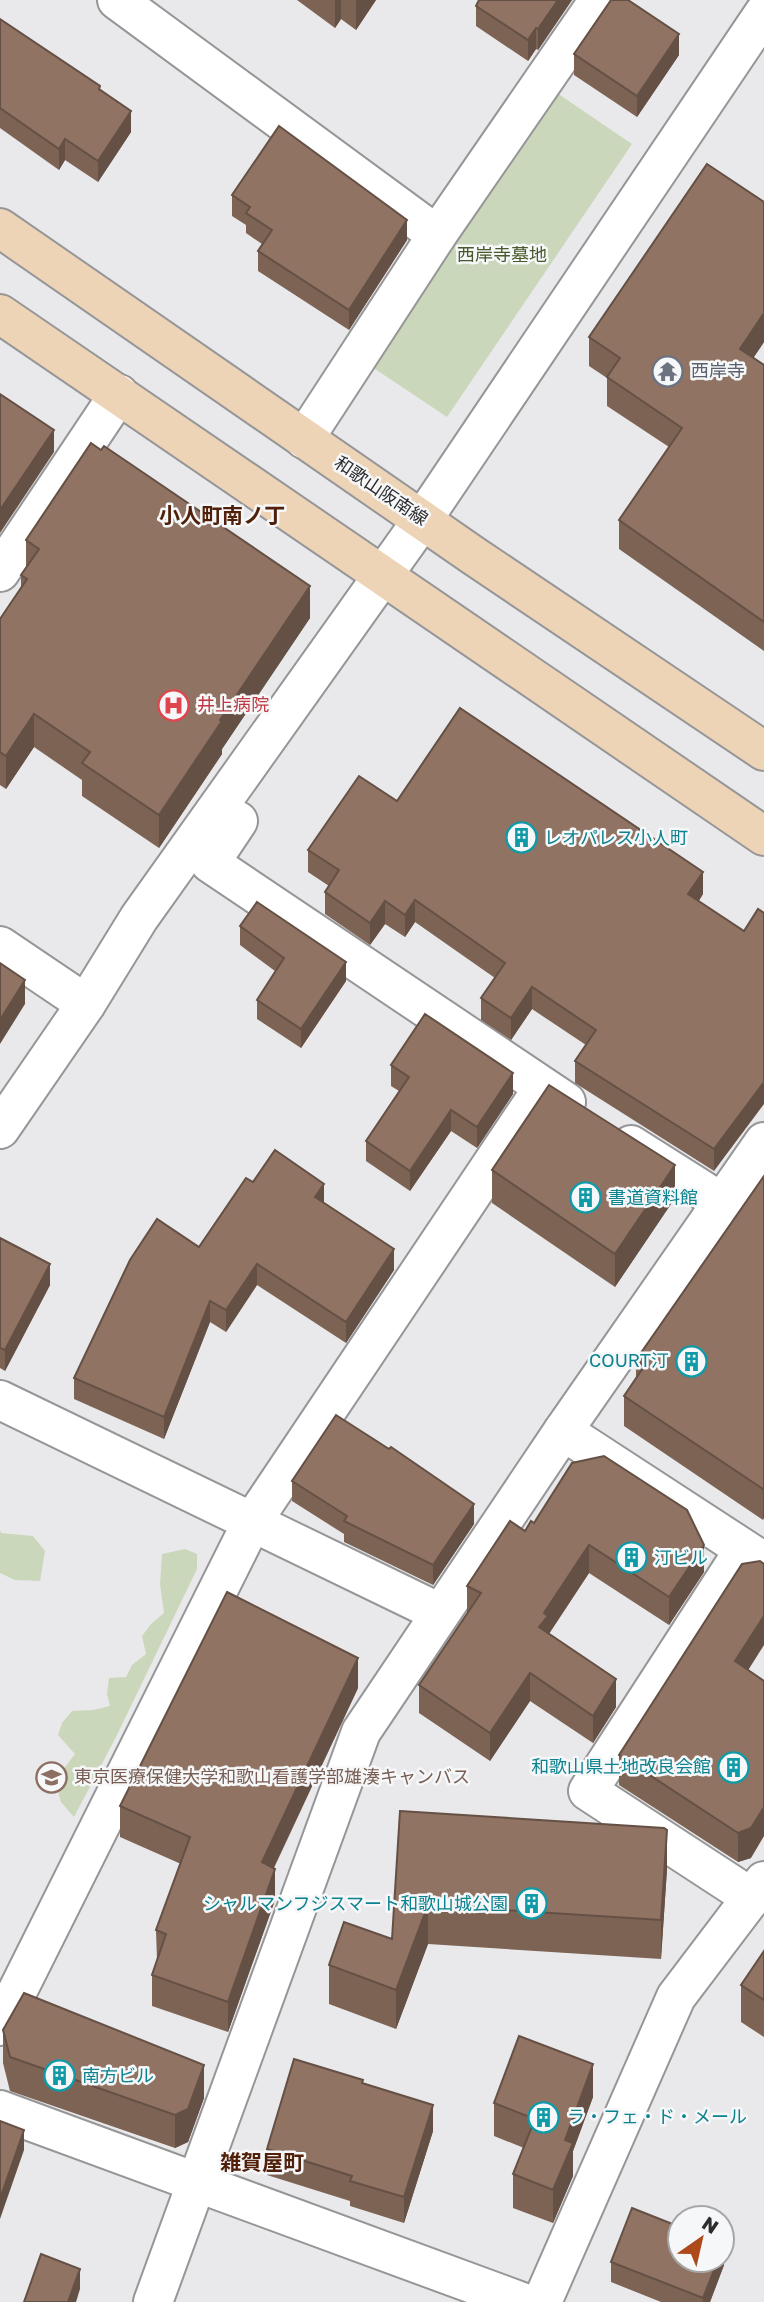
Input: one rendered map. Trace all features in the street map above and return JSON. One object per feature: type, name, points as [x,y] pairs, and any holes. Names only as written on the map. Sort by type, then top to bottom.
[{"type":"main road","name":"和歌山阪南線","points":[[0,228],[304,439],[764,751]]},
{"type":"main road","points":[[0,314],[764,836]]},
{"type":"street","points":[[117,0],[437,235]]},
{"type":"street","points":[[304,439],[437,235],[599,0]]},
{"type":"street","points":[[0,1129],[86,1004],[139,918],[423,519],[764,13]]},
{"type":"street","points":[[0,572],[119,394]]},
{"type":"street","points":[[287,709],[271,773],[211,863],[543,1088],[721,1202]]},
{"type":"street","points":[[0,946],[86,1004]]},
{"type":"street","points":[[0,2026],[253,1522],[543,1088]]},
{"type":"street","points":[[153,2302],[361,1732],[563,1431],[764,1142]]},
{"type":"street","points":[[0,1400],[440,1613]]},
{"type":"street","points":[[542,2302],[676,1997],[758,1890],[588,1791],[754,1556],[563,1431]]},
{"type":"street","points":[[0,2110],[522,2302]]},
{"type":"green space","name":"西岸寺墓地","points":[[557,93],[632,144],[447,417],[372,367]]},
{"type":"green space","points":[[0,1530],[1,1533],[33,1536],[45,1551],[40,1581],[15,1580],[0,1573]]},
{"type":"green space","points":[[185,1549],[197,1554],[197,1569],[74,1817],[61,1802],[55,1780],[75,1754],[58,1735],[62,1723],[72,1711],[110,1706],[107,1694],[109,1678],[126,1677],[132,1665],[146,1654],[142,1636],[164,1613],[160,1584],[162,1554]]},
{"type":"building","points":[[479,0],[558,0],[528,40],[476,6]]},
{"type":"building","points":[[611,0],[628,0],[679,34],[637,96],[574,54]]},
{"type":"building","points":[[0,19],[100,86],[99,89],[131,111],[98,161],[65,139],[59,149],[0,108]]},
{"type":"building","points":[[279,126],[407,220],[349,310],[258,251],[272,230],[246,213],[250,207],[232,195]]},
{"type":"building","name":"西岸寺","points":[[707,164],[764,202],[764,313],[740,349],[764,365],[764,622],[619,520],[682,428],[607,377],[620,358],[589,337]]},
{"type":"building","points":[[0,394],[54,430],[0,510]]},
{"type":"building","name":"井上病院","points":[[91,443],[101,450],[104,446],[310,586],[159,815],[82,763],[90,752],[34,714],[6,756],[0,752],[0,619],[27,579],[21,575],[39,549],[26,540]]},
{"type":"building","points":[[460,708],[703,872],[688,894],[744,931],[758,909],[764,913],[764,1082],[714,1149],[575,1061],[596,1030],[532,987],[511,1018],[481,998],[505,963],[415,900],[405,915],[385,901],[370,923],[325,892],[339,870],[308,850],[359,776],[397,801]]},
{"type":"building","points":[[257,902],[346,962],[301,1029],[257,1000],[284,958],[240,926]]},
{"type":"building","points":[[0,963],[25,980],[0,1020]]},
{"type":"building","points":[[425,1014],[513,1073],[477,1127],[451,1110],[410,1171],[366,1141],[409,1077],[391,1065]]},
{"type":"building","name":"書道資料館","points":[[549,1085],[675,1165],[615,1254],[492,1170]]},
{"type":"building","points":[[275,1150],[324,1184],[315,1197],[394,1249],[346,1322],[257,1264],[226,1310],[210,1301],[164,1417],[74,1378],[130,1260],[157,1219],[199,1247],[246,1178],[253,1182]]},
{"type":"building","points":[[764,1176],[763,1489],[624,1396],[645,1365],[636,1360]]},
{"type":"building","points":[[0,1238],[50,1264],[5,1350],[0,1348]]},
{"type":"building","points":[[336,1415],[389,1449],[391,1447],[474,1504],[433,1565],[344,1521],[347,1516],[292,1481]]},
{"type":"building","points":[[604,1456],[687,1510],[704,1545],[669,1597],[589,1545],[544,1613],[548,1616],[539,1627],[616,1679],[593,1716],[530,1673],[490,1733],[419,1685],[481,1593],[467,1586],[510,1521],[525,1531],[531,1521],[534,1523],[572,1463]]},
{"type":"building","points":[[760,1561],[764,1564],[764,1616],[735,1661],[764,1681],[764,1807],[751,1828],[738,1833],[619,1755],[742,1564]]},
{"type":"building","points":[[227,1592],[358,1658],[262,1862],[275,1869],[228,2002],[152,1975],[166,1934],[156,1930],[190,1837],[120,1806]]},
{"type":"building","points":[[400,1811],[664,1828],[667,1830],[661,1920],[428,1905],[396,1990],[329,1965],[344,1922],[392,1939]]},
{"type":"building","points":[[764,1951],[764,2000],[741,1985]]},
{"type":"building","points":[[24,1993],[204,2065],[188,2109],[175,2115],[10,2057],[3,2030]]},
{"type":"building","points":[[519,2036],[593,2064],[565,2140],[573,2143],[553,2190],[513,2174],[535,2119],[494,2103]]},
{"type":"building","points":[[294,2059],[433,2105],[404,2197],[350,2181],[352,2176],[267,2149]]},
{"type":"building","points":[[0,2121],[24,2130],[0,2199]]},
{"type":"building","points":[[632,2208],[666,2221],[666,2274],[712,2274],[703,2298],[611,2262]]},
{"type":"building","points":[[41,2254],[80,2269],[68,2302],[24,2302]]},
{"type":"place","name":"西岸寺","points":[[668,371]]},
{"type":"place","name":"井上病院","points":[[174,705]]},
{"type":"place","name":"レオパレス小人町","points":[[521,838]]},
{"type":"place","name":"書道資料館","points":[[585,1198]]},
{"type":"place","name":"COURT汀","points":[[692,1361]]},
{"type":"place","name":"汀ビル","points":[[631,1558]]},
{"type":"place","name":"和歌山県土地改良会館","points":[[734,1767]]},
{"type":"place","name":"東京医療保健大学和歌山看護学部雄湊キャンバス","points":[[51,1777]]},
{"type":"place","name":"シャルマンフジスマート和歌山城公園","points":[[531,1904]]},
{"type":"place","name":"南方ビル","points":[[59,2076]]},
{"type":"place","name":"ラ・フェ・ド・メール","points":[[544,2117]]},
{"type":"district","name":"小人町南ノ丁","points":[[222,516]]},
{"type":"district","name":"雑賀屋町","points":[[262,2163]]}]
